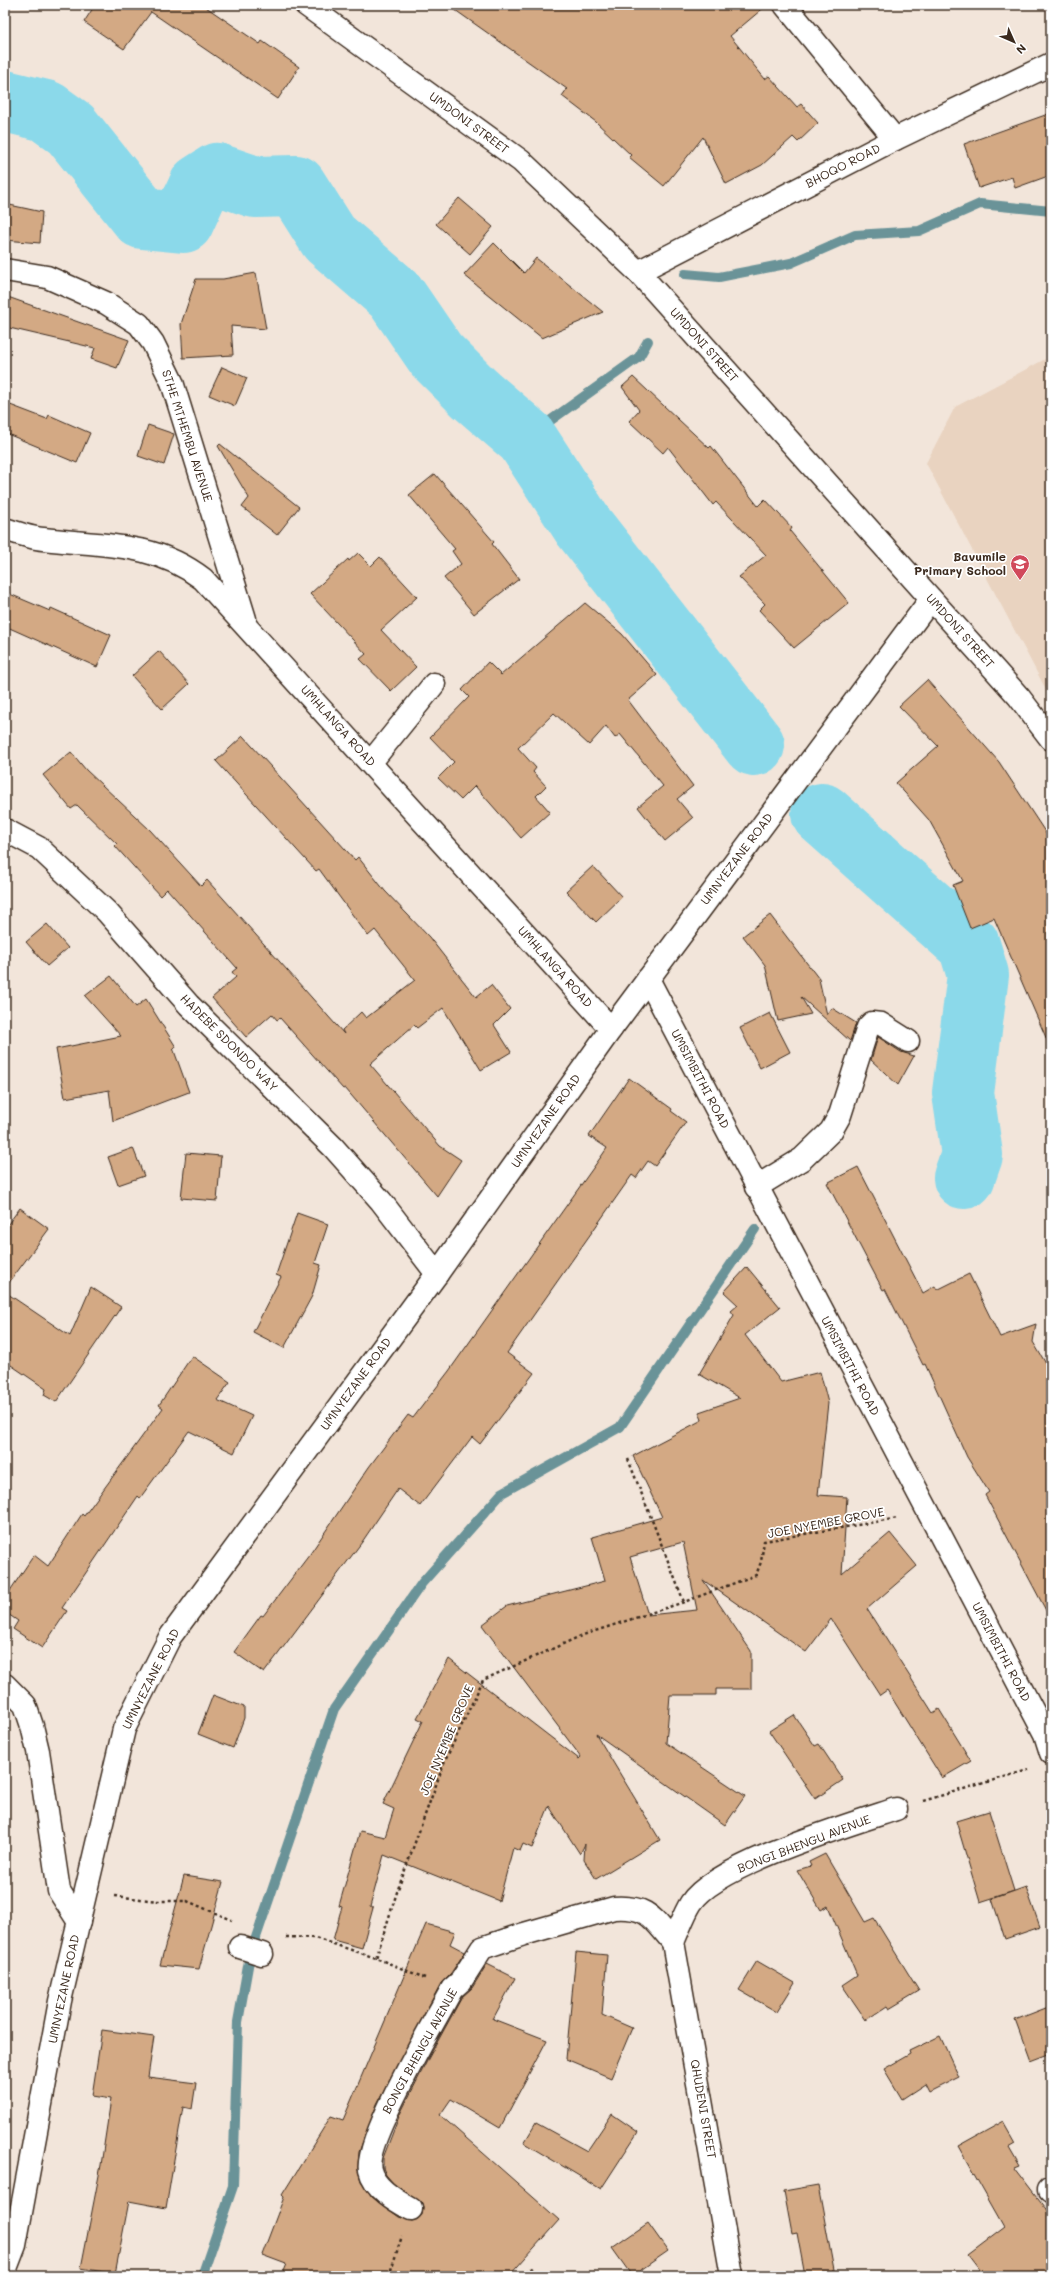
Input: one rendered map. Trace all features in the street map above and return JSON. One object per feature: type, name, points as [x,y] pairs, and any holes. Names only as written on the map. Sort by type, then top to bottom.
[{"type":"street","name":"UMDONI STREET","points":[[306,5],[521,161],[638,272],[1019,697],[1051,739]]},
{"type":"street","points":[[785,5],[895,139]]},
{"type":"street","name":"BHOQO ROAD","points":[[638,272],[895,139],[1051,64]]},
{"type":"street","name":"STHE MTHEMBU AVENUE","points":[[5,270],[47,276],[106,303],[139,324],[153,343],[172,382],[246,624]]},
{"type":"street","name":"UMHLANGA ROAD","points":[[5,529],[42,539],[111,544],[160,555],[186,565],[204,579],[611,1029]]},
{"type":"street","name":"UMNYEZANE ROAD","points":[[5,2271],[15,2245],[60,2001],[124,1729],[170,1637],[437,1274],[611,1029],[931,599]]},
{"type":"street","points":[[371,762],[434,684]]},
{"type":"street","name":"HADEBE SDONDO WAY","points":[[5,830],[39,848],[108,912],[190,1005],[347,1163],[381,1201],[437,1274]]},
{"type":"street","name":"UMSIMBITHI ROAD","points":[[648,979],[927,1513],[1045,1734],[1051,1753]]},
{"type":"street","points":[[756,1187],[802,1159],[832,1131],[840,1115],[868,1026],[872,1023],[881,1024],[908,1041]]},
{"type":"street","points":[[5,1685],[25,1705],[32,1726],[38,1751],[59,1891],[79,1922]]},
{"type":"street","name":"BONGI BHENGU AVENUE","points":[[411,2209],[398,2202],[374,2180],[370,2171],[369,2159],[383,2118],[452,1989],[461,1981],[482,1948],[517,1936],[614,1908],[628,1907],[647,1912],[674,1942],[691,1902],[715,1881],[771,1854],[896,1809]]},
{"type":"street","name":"QHUDENI STREET","points":[[674,1942],[732,2276]]},
{"type":"street","points":[[240,1947],[262,1954]]},
{"type":"path","points":[[628,1459],[684,1602]]},
{"type":"path","name":"JOE NYEMBE GROVE","points":[[376,1958],[398,1889],[444,1763],[483,1680],[583,1635],[684,1602],[756,1575],[761,1562],[764,1541],[927,1513]]},
{"type":"path","points":[[896,1809],[1029,1769]]},
{"type":"path","points":[[86,1894],[129,1896],[157,1902],[188,1901],[226,1916],[245,1929],[240,1947]]},
{"type":"path","points":[[262,1954],[278,1939],[289,1936],[315,1938],[376,1958],[452,1989]]},
{"type":"path","points":[[389,2276],[411,2209]]},
{"type":"path","points":[[521,2276],[535,2265]]},
{"type":"shaded area","name":"Bavumile Primary School","points":[[1051,356],[1051,699],[926,463],[955,407]]},
{"type":"building","points":[[95,5],[203,5],[260,44],[262,41],[299,67],[278,99],[151,12],[124,49],[84,22]]},
{"type":"building","points":[[448,5],[767,5],[730,36],[765,79],[769,76],[797,107],[801,104],[818,123],[798,142],[793,137],[762,165],[726,184],[703,137],[664,186],[629,157],[631,155],[596,122],[562,96],[567,89]]},
{"type":"building","points":[[1051,113],[1051,175],[1015,188],[1012,177],[979,188],[964,144]]},
{"type":"building","points":[[459,198],[493,227],[470,254],[436,224]]},
{"type":"building","points":[[5,204],[42,212],[40,243],[5,240]]},
{"type":"building","points":[[494,243],[524,273],[536,258],[603,312],[542,338],[464,275]]},
{"type":"building","points":[[256,273],[266,329],[231,326],[233,355],[183,358],[181,324],[196,279],[223,279]]},
{"type":"building","points":[[5,296],[129,340],[117,368],[91,359],[95,348],[5,327]]},
{"type":"building","points":[[222,367],[247,378],[235,406],[209,395]]},
{"type":"building","points":[[633,377],[709,448],[711,446],[758,506],[765,499],[792,528],[790,531],[849,603],[794,648],[759,610],[765,604],[739,577],[766,555],[716,502],[713,505],[668,447],[663,453],[629,421],[639,410],[622,387]]},
{"type":"building","points":[[5,403],[47,419],[49,415],[90,433],[77,463],[5,433]]},
{"type":"building","points":[[148,425],[174,434],[164,465],[138,456]]},
{"type":"building","points":[[220,444],[299,507],[277,535],[242,507],[249,498],[218,446]]},
{"type":"building","points":[[435,474],[494,542],[492,544],[519,579],[474,614],[444,578],[461,564],[452,551],[455,549],[409,495]]},
{"type":"building","points":[[358,553],[371,566],[380,557],[417,597],[381,630],[416,667],[391,691],[360,659],[366,654],[310,594],[348,559],[349,561]]},
{"type":"building","points":[[5,592],[50,611],[51,608],[111,635],[97,667],[5,626]]},
{"type":"building","points":[[585,603],[622,634],[657,675],[628,700],[693,786],[677,799],[693,818],[665,841],[638,807],[663,786],[620,734],[615,738],[606,726],[589,745],[554,713],[518,748],[536,768],[533,772],[546,786],[536,796],[550,812],[521,838],[475,786],[461,800],[438,778],[454,762],[430,737],[469,697],[462,690],[488,662],[501,675]]},
{"type":"building","points":[[159,651],[189,684],[162,709],[132,676]]},
{"type":"building","points":[[927,680],[999,762],[1051,841],[1051,1049],[994,918],[970,928],[953,885],[963,881],[929,820],[896,783],[938,746],[899,706]]},
{"type":"building","points":[[243,736],[355,860],[358,857],[385,891],[429,937],[476,997],[491,985],[510,1009],[494,1025],[511,1052],[481,1070],[443,1008],[417,1028],[414,1025],[370,1064],[440,1146],[461,1160],[437,1196],[345,1088],[343,1089],[280,1018],[277,1020],[272,1014],[246,1037],[212,998],[236,977],[232,972],[237,968],[167,889],[160,896],[115,846],[117,844],[77,805],[71,809],[43,775],[71,752],[86,770],[150,830],[201,886],[207,880],[344,1034],[342,1030],[361,1012],[366,1018],[415,980],[375,930],[368,936],[319,869],[316,871],[216,761]]},
{"type":"building","points":[[593,866],[622,897],[596,922],[566,891]]},
{"type":"building","points":[[770,915],[819,979],[827,1015],[832,1008],[856,1023],[850,1041],[801,997],[811,1014],[778,1021],[765,965],[743,936]]},
{"type":"building","points":[[47,924],[68,948],[47,966],[26,942]]},
{"type":"building","points":[[111,976],[136,1007],[146,999],[176,1047],[173,1048],[189,1092],[113,1121],[109,1090],[65,1098],[56,1049],[121,1036],[85,996]]},
{"type":"building","points":[[770,1013],[790,1052],[760,1068],[740,1028]]},
{"type":"building","points":[[878,1037],[901,1052],[914,1056],[898,1085],[871,1060]]},
{"type":"building","points":[[629,1078],[672,1109],[671,1111],[686,1122],[655,1166],[648,1161],[636,1178],[632,1175],[507,1353],[534,1373],[480,1444],[472,1437],[420,1506],[398,1489],[362,1542],[264,1673],[234,1652],[261,1615],[263,1616],[310,1554],[369,1467],[408,1415],[413,1418],[449,1371],[603,1154],[607,1148],[589,1136]]},
{"type":"building","points":[[133,1148],[144,1176],[118,1185],[108,1157]]},
{"type":"building","points":[[186,1153],[221,1156],[217,1201],[181,1198]]},
{"type":"building","points":[[858,1167],[923,1293],[935,1286],[937,1290],[969,1274],[1000,1337],[1036,1324],[1033,1342],[1051,1372],[1051,1620],[985,1495],[989,1492],[967,1457],[925,1364],[923,1365],[885,1289],[883,1290],[827,1183]]},
{"type":"building","points":[[20,1208],[49,1229],[5,1288],[5,1228]]},
{"type":"building","points":[[297,1213],[328,1224],[315,1263],[321,1265],[312,1296],[284,1348],[253,1332],[281,1277],[276,1275]]},
{"type":"building","points":[[747,1267],[780,1307],[745,1335],[781,1382],[820,1372],[828,1403],[818,1495],[847,1497],[842,1574],[890,1533],[917,1566],[867,1609],[933,1713],[939,1709],[971,1761],[942,1778],[887,1690],[880,1695],[831,1619],[806,1652],[703,1580],[751,1651],[751,1689],[716,1689],[716,1695],[670,1695],[666,1743],[745,1796],[725,1825],[596,1734],[660,1840],[596,1879],[584,1860],[585,1844],[580,1854],[549,1806],[532,1848],[523,1844],[520,1851],[513,1848],[499,1901],[384,1855],[370,1907],[373,1908],[362,1948],[333,1940],[342,1907],[339,1906],[360,1831],[385,1837],[394,1809],[383,1804],[423,1721],[417,1718],[449,1659],[579,1759],[581,1757],[482,1625],[507,1606],[605,1581],[592,1537],[662,1517],[633,1456],[702,1420],[699,1412],[740,1398],[699,1374],[734,1315],[731,1311],[738,1305],[724,1292]],"holes":[[[683,1542],[697,1610],[648,1615],[630,1557]]]},
{"type":"building","points":[[91,1287],[121,1307],[56,1402],[44,1395],[46,1389],[5,1361],[5,1292],[70,1336]]},
{"type":"building","points":[[192,1356],[230,1382],[217,1400],[252,1416],[234,1453],[189,1431],[140,1498],[138,1496],[62,1608],[67,1611],[42,1648],[13,1629],[18,1621],[5,1612],[5,1598],[34,1555],[48,1566],[82,1514],[84,1516],[163,1408],[159,1405]]},
{"type":"building","points":[[213,1695],[244,1707],[244,1718],[233,1748],[198,1734]]},
{"type":"building","points":[[794,1715],[815,1746],[819,1744],[843,1780],[815,1799],[769,1731]]},
{"type":"building","points":[[989,1811],[1014,1891],[980,1902],[956,1821]]},
{"type":"building","points":[[825,1854],[865,1922],[874,1918],[919,1991],[889,2009],[887,2006],[866,2020],[842,1985],[857,1975],[828,1906],[821,1910],[797,1870],[811,1866],[809,1862]]},
{"type":"building","points":[[184,1876],[223,1882],[199,1969],[160,1965]]},
{"type":"building","points":[[1026,1887],[1040,1927],[1005,1939],[992,1899]]},
{"type":"building","points":[[426,1924],[455,1932],[450,1944],[465,1952],[451,1973],[441,1983],[377,2104],[359,2152],[358,2170],[361,2181],[372,2197],[399,2217],[412,2221],[422,2215],[423,2208],[421,2202],[394,2184],[386,2175],[383,2168],[383,2158],[400,2114],[428,2059],[462,1997],[472,1988],[487,1964],[515,1978],[493,2019],[547,2040],[500,2128],[451,2099],[440,2115],[559,2220],[509,2276],[281,2276],[286,2264],[262,2255],[284,2197],[282,2195],[331,2116],[343,2120]]},
{"type":"building","points":[[576,1952],[607,1955],[602,2015],[632,2028],[611,2078],[566,2059]]},
{"type":"building","points":[[757,1961],[795,1983],[777,2012],[739,1990]]},
{"type":"building","points":[[1051,2006],[1051,2053],[1030,2061],[1015,2020]]},
{"type":"building","points":[[102,2030],[154,2037],[148,2077],[196,2083],[192,2109],[183,2107],[166,2208],[129,2201],[115,2274],[81,2268],[101,2165],[111,2099],[92,2096]]},
{"type":"building","points":[[940,2036],[959,2077],[929,2092],[925,2084],[902,2099],[884,2069],[910,2054],[909,2051]]},
{"type":"building","points":[[612,2114],[638,2132],[601,2189],[524,2143],[536,2123],[587,2151]]},
{"type":"building","points":[[1003,2121],[1016,2144],[1009,2148],[1020,2167],[1015,2169],[1051,2216],[1051,2276],[983,2276],[967,2255],[1004,2227],[958,2146]]},
{"type":"building","points":[[818,2185],[835,2276],[805,2276],[797,2233],[792,2234],[784,2191]]},
{"type":"building","points":[[648,2223],[668,2251],[632,2276],[612,2248]]},
{"type":"waterway","points":[[5,101],[46,111],[71,129],[142,218],[183,222],[200,185],[217,174],[255,187],[296,186],[329,238],[395,295],[436,355],[474,393],[526,438],[583,526],[754,745]]},
{"type":"waterway","points":[[685,274],[719,277],[791,263],[855,235],[919,231],[980,204],[1051,211]]},
{"type":"waterway","points":[[526,438],[639,357],[648,341]]},
{"type":"waterway","points":[[822,814],[969,945],[978,975],[963,1093],[972,1155],[964,1178]]},
{"type":"waterway","points":[[202,2276],[233,2186],[238,2022],[250,1955],[334,1709],[422,1583],[502,1493],[620,1427],[755,1229]]},
{"type":"place","name":"Bavumile Primary School","points":[[1020,581]]}]
